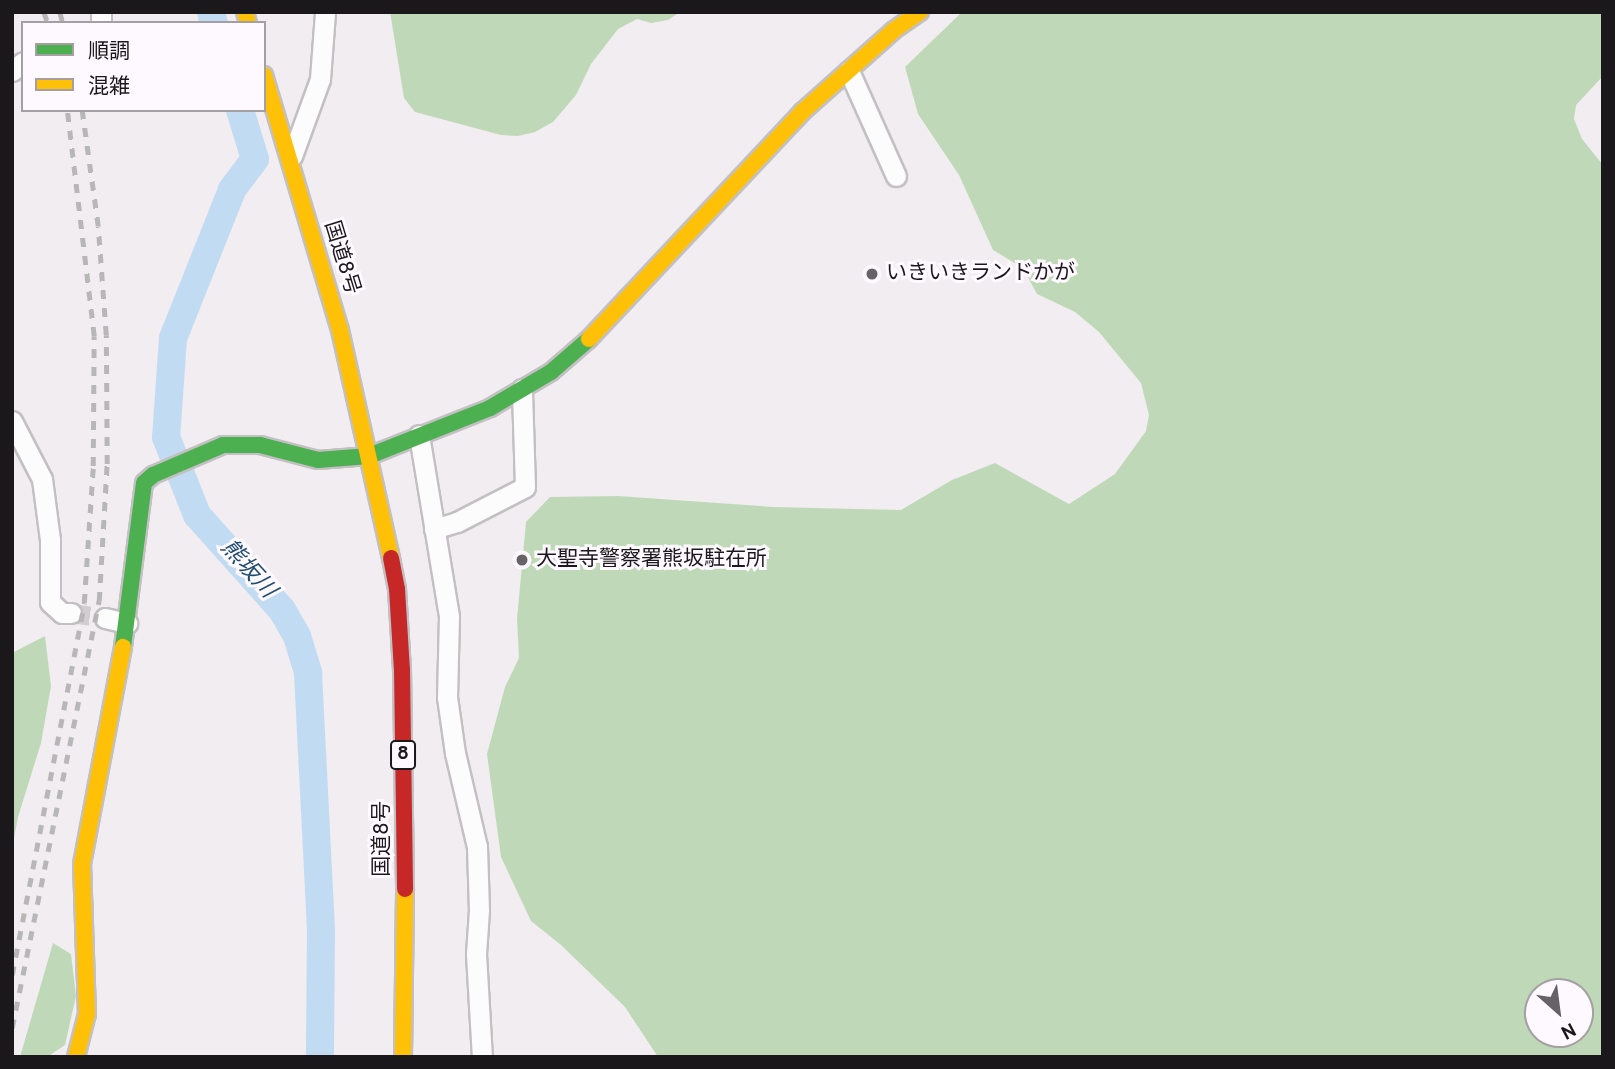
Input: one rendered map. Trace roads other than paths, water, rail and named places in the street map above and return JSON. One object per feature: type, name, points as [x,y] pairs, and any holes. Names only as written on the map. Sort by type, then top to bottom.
[{"type":"main road","points":[[75,1057],[87,1014],[82,864],[127,623],[144,482],[153,475],[223,445],[242,443],[318,460],[369,456],[490,408],[551,372],[590,338],[802,112],[894,30],[920,12]]},
{"type":"main road","name":"国道8号","points":[[266,82],[340,330],[397,589],[402,670],[403,1057]]},
{"type":"main road","name":"国道8号","points":[[369,456],[363,489],[375,562]]},
{"type":"main road","name":"国道8号","points":[[380,602],[391,692],[392,1057]]},
{"type":"street","points":[[290,160],[320,79],[324,12]]},
{"type":"street","points":[[849,71],[896,176]]},
{"type":"street","points":[[434,529],[457,522],[525,487],[522,389]]},
{"type":"street","points":[[12,421],[41,479],[50,540],[50,602],[61,613],[71,613]]},
{"type":"street","points":[[419,435],[449,616],[447,697],[455,753],[477,847],[476,954],[482,1057]]},
{"type":"street","points":[[105,618],[127,623]]},
{"type":"waterway","name":"熊坂川","points":[[211,12],[213,21]]},
{"type":"waterway","name":"熊坂川","points":[[241,112],[255,159],[232,190],[173,338],[166,437],[197,515],[282,610],[297,636],[308,673],[321,931],[320,1057]]},
{"type":"tunnel","points":[[71,613],[105,618]]},
{"type":"railway","points":[[44,12],[47,21]]},
{"type":"railway","points":[[60,12],[62,21]]},
{"type":"railway","points":[[12,975],[84,603],[93,466],[94,336],[67,112]]},
{"type":"railway","points":[[12,1028],[99,601],[107,464],[106,335],[98,226],[82,112]]},
{"type":"place","name":"いきいきランドかが","points":[[872,274]]},
{"type":"place","name":"大聖寺警察署熊坂駐在所","points":[[522,560]]}]
